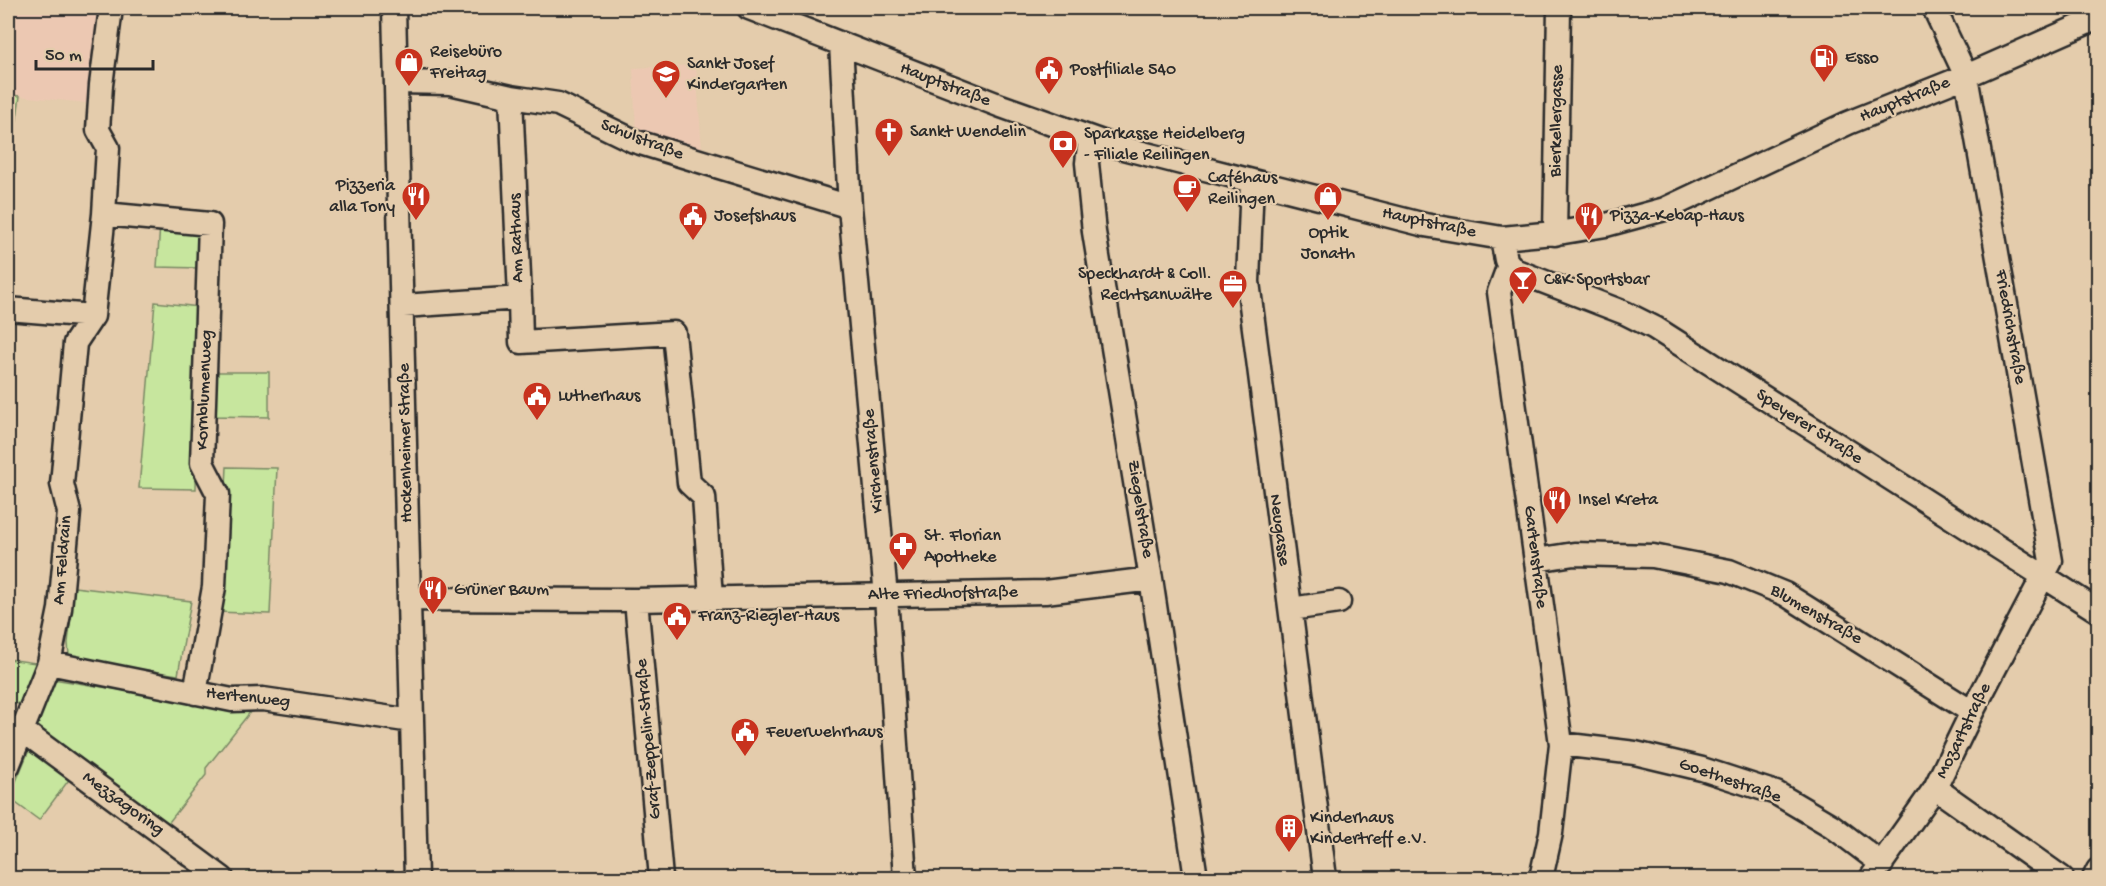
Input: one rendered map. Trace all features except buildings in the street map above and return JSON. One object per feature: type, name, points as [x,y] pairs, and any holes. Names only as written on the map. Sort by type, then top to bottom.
[{"type":"street","name":"Am Feldrain","points":[[8,766],[49,663],[60,609],[69,512],[62,484],[75,343],[93,316],[104,214],[108,148],[98,130],[111,8]]},
{"type":"street","name":"Hockenheimer Straße","points":[[394,8],[416,879]]},
{"type":"street","name":"Hauptstraße","points":[[749,8],[800,18],[840,44],[1090,138],[1425,225],[1502,238],[1555,234],[1606,225],[1665,209],[1848,123],[1966,76],[2098,18]]},
{"type":"street","name":"Bierkellergasse","points":[[1555,234],[1559,8]]},
{"type":"street","name":"Friedrichstraße","points":[[1934,8],[1966,76],[2052,561],[2043,576]]},
{"type":"street","name":"Kirchenstraße","points":[[840,44],[850,207],[886,596],[905,879]]},
{"type":"street","name":"Schulstraße","points":[[397,82],[450,83],[511,97],[558,104],[634,141],[850,207]]},
{"type":"street","name":"Am Rathaus","points":[[403,306],[519,298],[511,97]]},
{"type":"street","name":"Ziegelstraße","points":[[1090,138],[1087,163],[1094,232],[1151,579],[1196,879]]},
{"type":"street","name":"Neugasse","points":[[1252,181],[1248,282],[1282,562],[1291,609],[1325,879]]},
{"type":"street","name":"Kornblumenweg","points":[[104,214],[210,224],[202,463],[219,494],[214,587],[195,693]]},
{"type":"street","points":[[1502,238],[1503,252],[1509,265]]},
{"type":"street","name":"Speyerer Straße","points":[[1509,265],[1527,276],[1625,313],[1655,328],[2098,611]]},
{"type":"street","name":"Gartenstraße","points":[[1509,265],[1499,292],[1561,744],[1551,833],[1541,879]]},
{"type":"street","points":[[519,298],[521,342],[674,333],[689,483],[704,497],[711,598]]},
{"type":"street","points":[[8,309],[93,316]]},
{"type":"street","name":"Blumenstraße","points":[[1536,560],[1574,554],[1653,556],[1729,571],[1785,594],[1972,712]]},
{"type":"street","name":"Mozartstraße","points":[[1877,871],[1935,788],[2043,576]]},
{"type":"street","name":"Alte Friedhofstraße","points":[[409,599],[636,600],[1045,592],[1151,579]]},
{"type":"street","name":"Graf-Zeppelin-Straße","points":[[636,600],[661,879]]},
{"type":"street","points":[[1291,609],[1339,602]]},
{"type":"street","name":"Hertenweg","points":[[49,663],[232,700],[263,699],[412,721]]},
{"type":"street","name":"Mezzagoring","points":[[22,730],[222,879]]},
{"type":"street","name":"Goethestraße","points":[[1561,744],[1635,753],[1702,769],[1776,793],[1832,826],[1877,871]]},
{"type":"street","points":[[1935,788],[2062,879]]},
{"type":"street","points":[[2094,879],[2098,870]]},
{"type":"shaded area","points":[[8,8],[97,8],[87,103],[8,95]]},
{"type":"shaded area","name":"Sankt Josef Kindergarten","points":[[696,65],[702,151],[636,133],[633,68]]},
{"type":"green space","points":[[8,95],[20,96],[8,182]]},
{"type":"green space","points":[[160,225],[192,228],[201,237],[200,268],[157,267]]},
{"type":"green space","points":[[155,302],[199,307],[196,489],[139,488]]},
{"type":"green space","points":[[212,372],[269,372],[269,417],[211,416]]},
{"type":"green space","points":[[227,467],[277,468],[270,614],[217,612],[221,586]]},
{"type":"green space","points":[[74,587],[191,601],[178,675],[80,660],[69,655],[68,643]]},
{"type":"green space","points":[[8,659],[36,663],[19,704],[8,703]]},
{"type":"green space","points":[[53,679],[251,711],[206,768],[206,775],[166,826],[33,727]]},
{"type":"green space","points":[[32,743],[74,773],[39,820],[9,798]]},
{"type":"green space","points":[[305,871],[305,878],[247,878],[247,872]]},
{"type":"place","name":"Esso","points":[[1824,84]]},
{"type":"place","name":"Reisebüro Freitag","points":[[409,88]]},
{"type":"place","name":"Postfiliale 540","points":[[1049,96]]},
{"type":"place","name":"Sankt Josef Kindergarten","points":[[666,100]]},
{"type":"place","name":"Sankt Wendelin","points":[[889,158]]},
{"type":"place","name":"Sparkasse Heidelberg - Filiale Reilingen","points":[[1063,170]]},
{"type":"place","name":"Caféhaus Reilingen","points":[[1187,214]]},
{"type":"place","name":"Pizzeria alla Tony","points":[[416,222]]},
{"type":"place","name":"Optik Jonath","points":[[1328,222]]},
{"type":"place","name":"Josefshaus","points":[[693,242]]},
{"type":"place","name":"Pizza-Kebap-Haus","points":[[1589,242]]},
{"type":"place","name":"C&K Sportsbar","points":[[1523,306]]},
{"type":"place","name":"Speckhardt & Coll. Rechtsanwälte","points":[[1233,310]]},
{"type":"place","name":"Lutherhaus","points":[[537,422]]},
{"type":"place","name":"Insel Kreta","points":[[1557,526]]},
{"type":"place","name":"St. Florian Apotheke","points":[[903,572]]},
{"type":"place","name":"Grüner Baum","points":[[433,616]]},
{"type":"place","name":"Franz-Riegler-Haus","points":[[677,642]]},
{"type":"place","name":"Feuerwehrhaus","points":[[745,758]]},
{"type":"place","name":"Kinderhaus Kindertreff e.V.","points":[[1289,854]]}]
